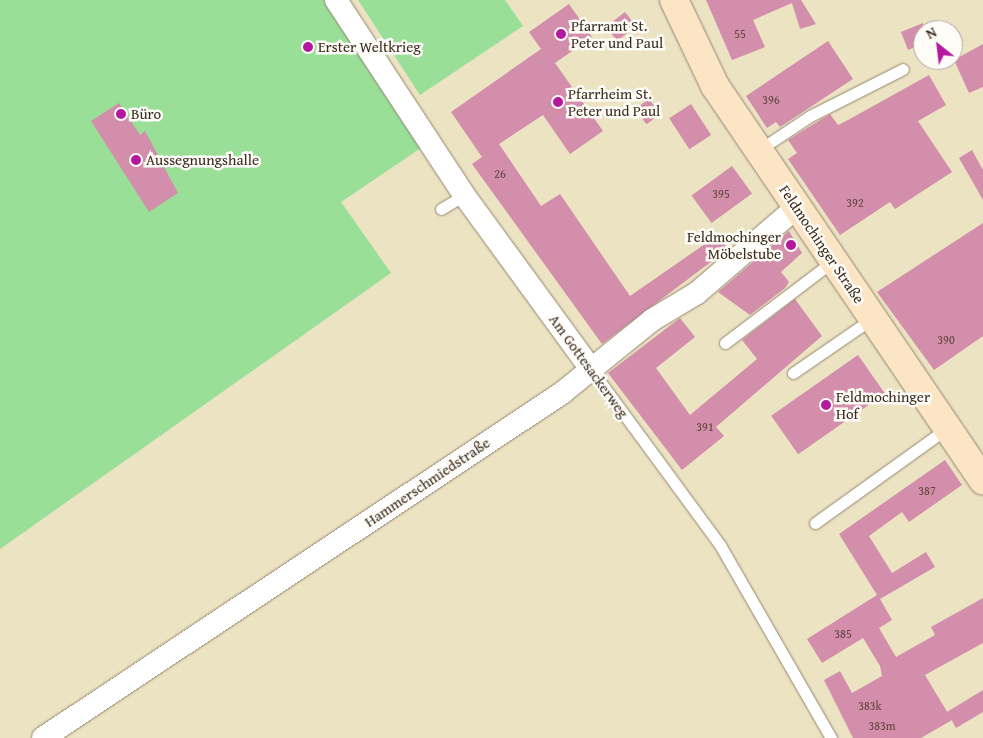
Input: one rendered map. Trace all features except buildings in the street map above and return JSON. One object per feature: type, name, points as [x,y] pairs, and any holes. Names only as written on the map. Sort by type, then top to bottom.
[{"type":"main road","name":"Feldmochinger Straße","points":[[674,0],[715,86],[983,481]]},
{"type":"street","name":"Am Gottesackerweg","points":[[336,0],[464,195],[590,368]]},
{"type":"street","name":"Hammerschmiedstraße","points":[[43,738],[562,393],[590,368],[652,320],[697,293],[796,207]]},
{"type":"lane","points":[[759,150],[810,116],[903,69]]},
{"type":"lane","points":[[441,209],[464,195]]},
{"type":"lane","points":[[725,343],[834,261]]},
{"type":"lane","points":[[793,373],[872,318]]},
{"type":"lane","name":"Am Gottesackerweg","points":[[590,368],[720,545],[831,738]]},
{"type":"lane","points":[[815,523],[947,428]]},
{"type":"green space","points":[[0,0],[328,0],[424,146],[341,202],[391,273],[0,549]]},
{"type":"green space","points":[[358,0],[505,0],[523,26],[420,95]]},
{"type":"place","name":"Pfarramt St. Peter und Paul","points":[[561,34]]},
{"type":"place","name":"Erster Weltkrieg","points":[[308,47]]},
{"type":"place","name":"Pfarrheim St. Peter und Paul","points":[[558,102]]},
{"type":"place","name":"Büro","points":[[121,114]]},
{"type":"place","name":"Aussegnungshalle","points":[[136,160]]},
{"type":"place","name":"Feldmochinger Möbelstube","points":[[791,245]]},
{"type":"place","name":"Feldmochinger Hof","points":[[826,405]]}]
